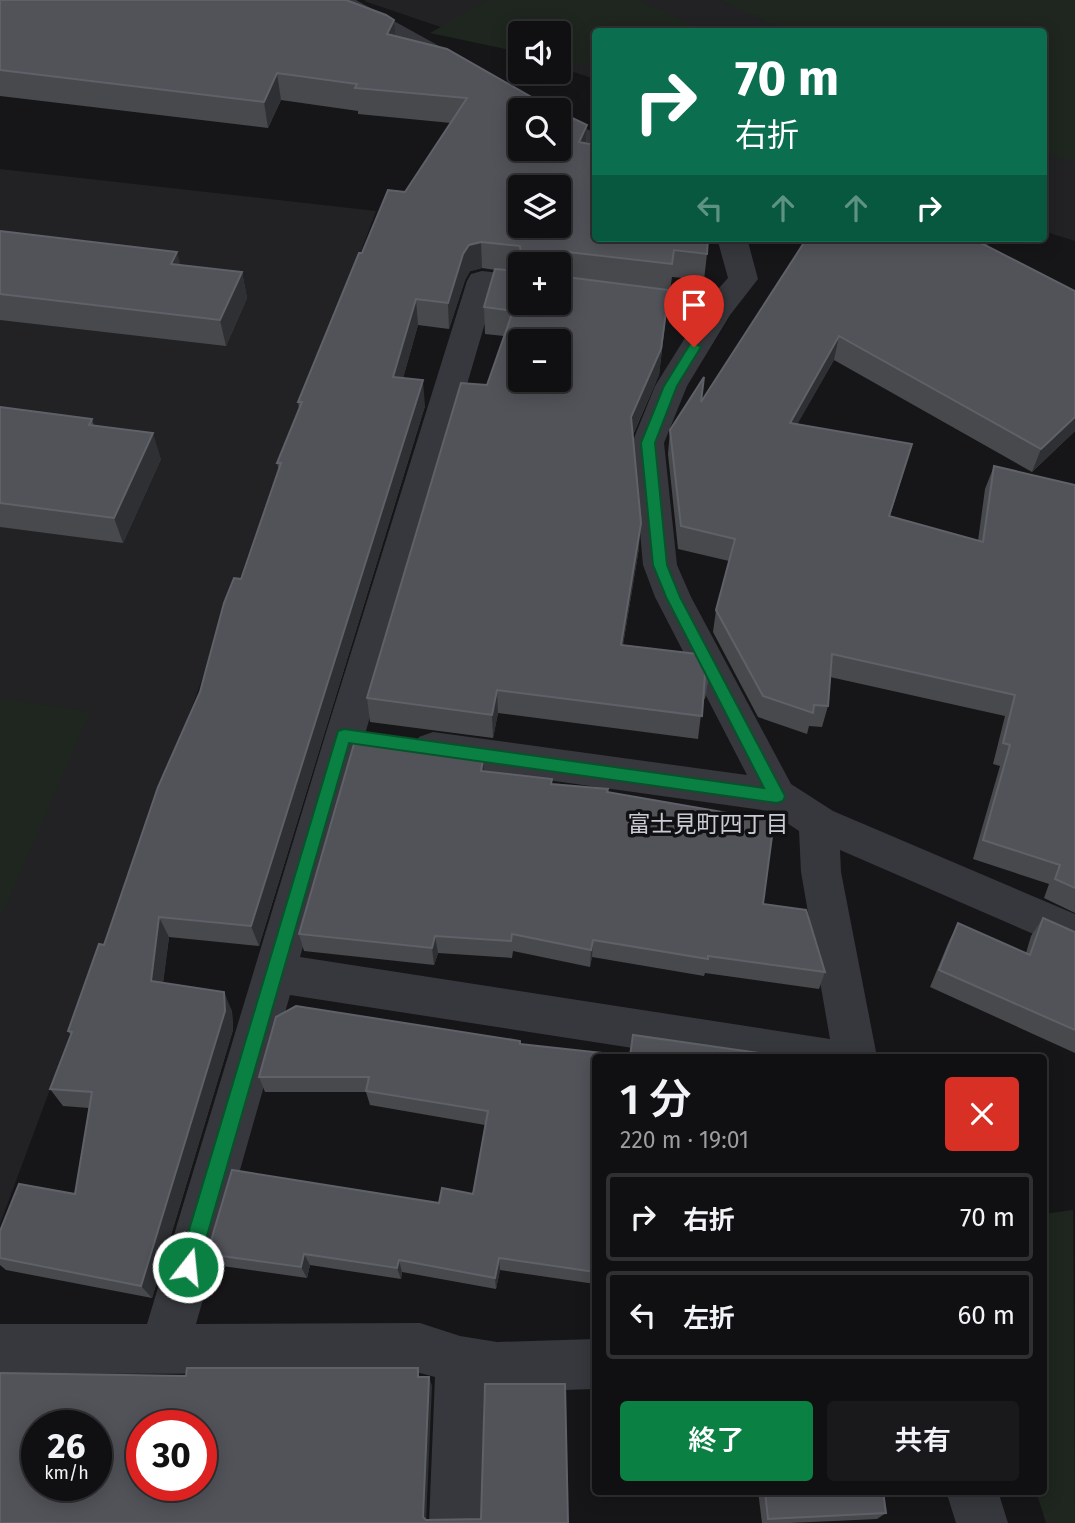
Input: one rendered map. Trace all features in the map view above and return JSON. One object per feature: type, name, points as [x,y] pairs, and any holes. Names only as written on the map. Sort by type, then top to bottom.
[{"type":"street","points":[[340,0],[514,98]]},
{"type":"street","points":[[571,130],[592,142]]},
{"type":"street","points":[[733,242],[743,279],[718,309],[671,386],[648,443],[660,565],[673,597],[777,796]]},
{"type":"street","points":[[165,1347],[344,736],[482,281],[508,284]]},
{"type":"street","points":[[571,292],[718,309]]},
{"type":"street","points":[[344,736],[777,796],[818,823],[1075,933]]},
{"type":"street","points":[[818,823],[821,872],[854,1054]]},
{"type":"street","points":[[275,973],[804,1054]]},
{"type":"street","points":[[0,1349],[420,1348],[460,1361],[497,1367],[592,1364]]},
{"type":"street","points":[[455,1523],[460,1361]]},
{"type":"street","points":[[973,1495],[982,1523]]},
{"type":"shaded area","points":[[488,0],[639,0],[699,28],[592,28],[592,66],[571,62],[571,21],[508,21],[508,49],[430,33]]},
{"type":"shaded area","points":[[719,0],[1075,0],[1075,165],[1047,152],[1047,28],[780,28]]},
{"type":"shaded area","points":[[1075,0],[1075,241],[1047,232],[1047,28],[592,28],[592,78],[571,71],[571,21],[508,21],[508,50],[364,1]]},
{"type":"shaded area","points":[[0,169],[376,211],[0,1224]]},
{"type":"shaded area","points":[[0,698],[90,712],[0,919]]},
{"type":"shaded area","points":[[1073,1210],[1075,1523],[1046,1523],[1037,1495],[1047,1495],[1047,1213]]},
{"type":"building","points":[[0,0],[346,0],[394,20],[387,34],[447,49],[533,98],[508,98],[508,161],[571,161],[571,117],[587,125],[579,142],[592,144],[592,242],[708,242],[707,254],[674,250],[672,264],[559,251],[521,252],[520,246],[481,242],[469,245],[463,254],[448,303],[416,299],[393,377],[423,380],[251,926],[159,917],[151,981],[224,992],[225,1011],[141,1286],[0,1258],[0,1231],[19,1184],[75,1194],[92,1092],[50,1089],[72,1032],[68,1031],[99,944],[104,945],[158,787],[200,692],[224,603],[234,578],[241,579],[281,463],[277,463],[302,402],[298,402],[359,253],[362,253],[388,190],[405,192],[467,98],[355,88],[357,84],[277,73],[264,102],[0,70]]},
{"type":"building","points":[[0,231],[177,252],[171,264],[242,272],[220,320],[0,294]]},
{"type":"building","points":[[804,242],[979,242],[1075,291],[1075,417],[1041,449],[839,336],[790,423],[912,444],[889,516],[983,542],[994,466],[1075,485],[1075,888],[1055,879],[1060,865],[983,840],[1010,745],[1003,743],[1015,695],[832,654],[828,706],[814,705],[813,713],[763,696],[716,610],[735,539],[681,526],[670,430],[704,377],[701,402]]},
{"type":"building","points":[[495,269],[508,270],[508,310],[484,307]]},
{"type":"building","points":[[571,278],[669,290],[661,349],[631,417],[641,523],[621,645],[697,654],[709,676],[705,674],[702,716],[497,690],[492,715],[367,698],[461,383],[487,385],[512,315],[571,315]]},
{"type":"building","points":[[0,407],[92,419],[89,425],[153,433],[114,518],[0,503]]},
{"type":"building","points":[[356,737],[484,755],[481,771],[552,779],[551,784],[608,789],[607,792],[774,821],[763,904],[806,910],[825,972],[708,956],[708,959],[593,940],[591,950],[512,934],[511,941],[435,936],[432,948],[299,934]]},
{"type":"building","points":[[1043,918],[1075,932],[1075,1030],[939,970],[958,923],[1030,955]]},
{"type":"building","points":[[296,1006],[520,1041],[520,1044],[612,1054],[592,1054],[592,1272],[499,1258],[495,1278],[399,1260],[397,1268],[304,1254],[301,1267],[207,1254],[232,1170],[439,1203],[442,1188],[473,1194],[488,1111],[366,1091],[369,1077],[259,1077],[276,1017]]},
{"type":"building","points":[[633,1035],[766,1054],[630,1054]]},
{"type":"building","points":[[187,1368],[418,1368],[418,1377],[429,1377],[423,1517],[426,1520],[481,1519],[485,1384],[565,1384],[568,1523],[0,1523],[0,1373],[186,1376]]},
{"type":"building","points":[[765,1495],[884,1495],[886,1513],[768,1519]]},
{"type":"district","name":"富士見町四丁目","points":[[708,824]]},
{"type":"route","points":[[188,1267],[344,736],[777,796],[673,597],[660,565],[648,443],[671,386],[694,347]]}]
